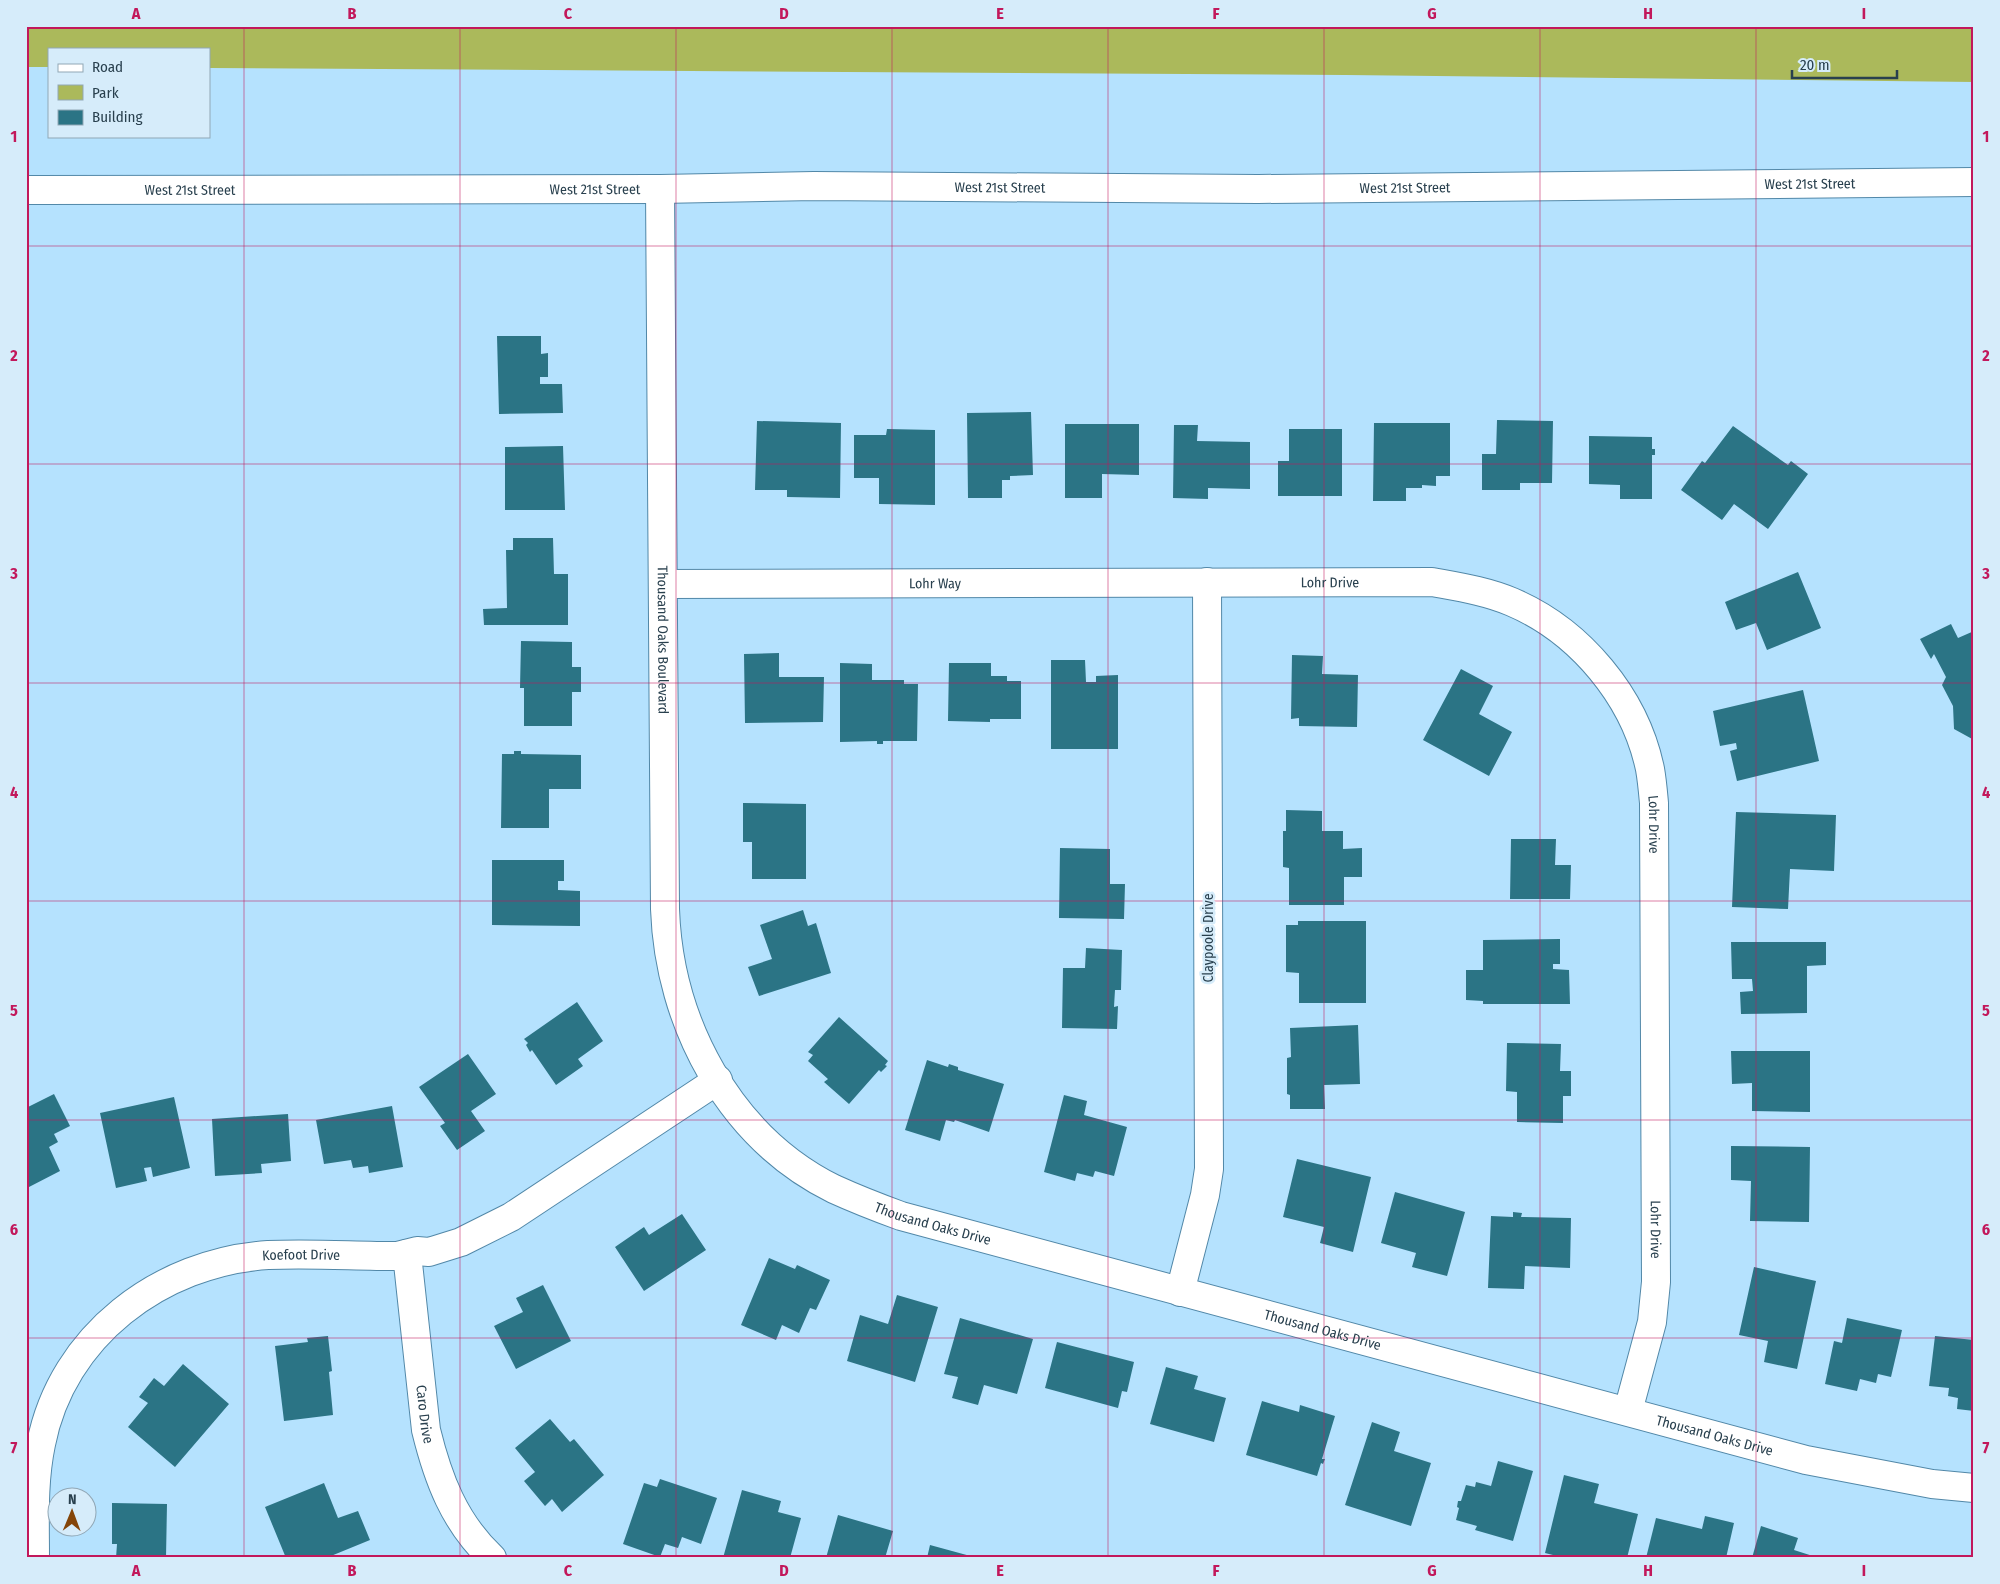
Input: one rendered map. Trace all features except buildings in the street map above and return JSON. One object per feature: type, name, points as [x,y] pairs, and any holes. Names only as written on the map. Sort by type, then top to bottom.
[{"type":"street","name":"West 21st Street","points":[[26,190],[660,189],[814,186],[1258,188],[1974,182]]},
{"type":"street","name":"Thousand Oaks Boulevard","points":[[660,189],[664,584],[664,909],[667,943],[676,990],[701,1054],[718,1080]]},
{"type":"street","name":"Lohr Way","points":[[664,584],[1207,582]]},
{"type":"street","name":"Claypoole Drive","points":[[1180,1292],[1205,1196],[1208,1169],[1207,582]]},
{"type":"street","name":"Lohr Drive","points":[[1207,582],[1432,582],[1482,592],[1513,603],[1557,627],[1595,662],[1621,697],[1639,737],[1650,768],[1655,821],[1656,1282],[1652,1322],[1628,1411]]},
{"type":"street","name":"Thousand Oaks Drive","points":[[718,1080],[727,1096],[754,1129],[784,1156],[833,1188],[901,1216],[1806,1460],[1932,1484],[1974,1488]]},
{"type":"street","name":"Koefoot Drive","points":[[35,1558],[37,1470],[41,1443],[48,1417],[63,1381],[79,1355],[89,1342],[122,1309],[144,1294],[177,1276],[222,1262],[267,1255],[397,1256],[418,1251],[429,1252],[461,1242],[511,1217],[718,1080]]},
{"type":"street","name":"Caro Drive","points":[[407,1254],[426,1430],[431,1451],[445,1493],[452,1506],[480,1546],[492,1558]]},
{"type":"green space","points":[[26,26],[1974,26],[1974,82],[1346,75],[210,68],[210,48],[48,48],[48,67],[26,67]]}]
